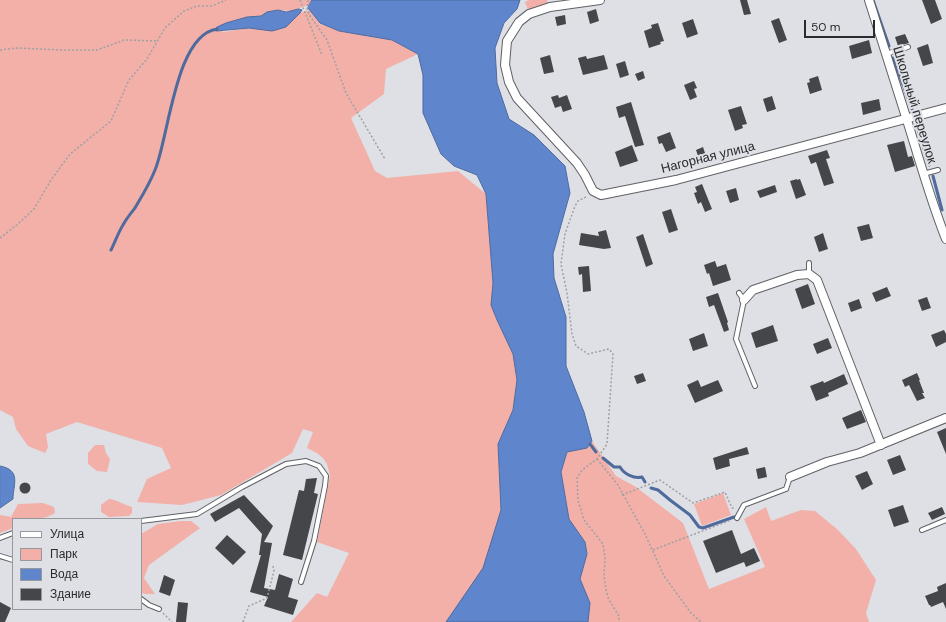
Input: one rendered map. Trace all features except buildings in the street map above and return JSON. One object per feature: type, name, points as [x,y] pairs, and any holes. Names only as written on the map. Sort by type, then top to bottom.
[{"type":"street","name":"Нагорная улица","points":[[600,0],[550,7],[529,14],[519,22],[507,41],[505,64],[508,82],[517,98],[577,163],[585,175],[593,192],[601,195],[676,180],[946,108]]},
{"type":"street","name":"Школьный переулок","points":[[869,0],[907,118],[923,174],[946,239]]},
{"type":"street","points":[[741,296],[753,290],[797,275],[809,274],[817,280],[881,445]]},
{"type":"street","points":[[790,477],[827,462],[860,453],[946,418]]},
{"type":"lane","points":[[886,54],[908,47]]},
{"type":"lane","points":[[923,174],[938,170]]},
{"type":"lane","points":[[809,263],[809,274]]},
{"type":"lane","points":[[741,296],[736,340],[755,386]]},
{"type":"lane","points":[[142,521],[197,514],[242,487],[286,464],[306,461],[319,466],[326,476],[314,541],[301,582]]},
{"type":"lane","points":[[737,518],[744,506],[786,489],[790,477]]},
{"type":"lane","points":[[922,530],[946,520]]},
{"type":"lane","points":[[0,538],[12,533]]},
{"type":"lane","points":[[0,556],[12,560]]},
{"type":"lane","points":[[142,600],[149,605],[159,609]]},
{"type":"path","points":[[0,238],[34,209],[50,180],[70,154],[111,121],[129,80],[147,59],[165,28],[184,11],[197,6],[212,6],[226,0]]},
{"type":"path","points":[[300,0],[322,55]]},
{"type":"path","points":[[308,0],[307,9],[310,16],[327,40],[346,93],[385,159]]},
{"type":"path","points":[[0,50],[17,48],[97,50],[124,40],[158,41]]},
{"type":"path","points":[[586,197],[578,201],[575,206],[564,234],[561,264],[567,293],[572,334],[576,346],[588,354],[609,349],[613,354],[607,444],[597,459],[582,470],[577,478],[578,500],[584,520],[603,544],[606,590],[609,600],[619,616],[619,622]]},
{"type":"path","points":[[597,459],[618,484],[622,495],[645,534],[664,576],[691,613],[701,622]]},
{"type":"path","points":[[622,495],[660,480],[693,502],[725,492],[732,508],[744,506]]},
{"type":"path","points":[[652,551],[737,518]]},
{"type":"path","points":[[243,622],[249,606],[267,598],[274,571],[273,566]]},
{"type":"path","points":[[159,609],[172,622]]},
{"type":"green space","points":[[0,0],[312,0],[309,5],[291,11],[278,10],[267,12],[262,16],[247,17],[217,27],[223,32],[249,28],[286,27],[300,13],[309,10],[320,24],[339,31],[392,40],[418,54],[386,69],[384,94],[351,118],[375,171],[387,178],[458,171],[486,194],[493,283],[491,305],[513,354],[517,380],[513,410],[498,444],[501,510],[484,568],[580,579],[587,554],[585,542],[569,519],[561,472],[567,452],[587,448],[592,441],[616,476],[636,487],[683,523],[709,589],[765,567],[744,519],[766,507],[771,521],[801,510],[815,511],[837,529],[856,549],[876,580],[866,613],[869,622],[291,622],[317,593],[327,597],[349,553],[317,542],[330,476],[326,462],[317,453],[307,448],[313,432],[303,429],[292,453],[221,495],[182,505],[137,502],[147,479],[171,468],[162,448],[77,422],[46,434],[48,447],[45,453],[28,446],[16,429],[13,417],[0,410]]},
{"type":"green space","points":[[529,0],[547,0],[548,3],[528,10],[525,2]]},
{"type":"green space","points":[[95,445],[104,445],[106,453],[110,459],[107,472],[97,471],[88,464],[88,453]]},
{"type":"green space","points":[[723,493],[731,515],[702,526],[694,504]]},
{"type":"green space","points":[[109,499],[116,500],[132,507],[132,513],[129,516],[109,517],[101,512],[101,505]]},
{"type":"green space","points":[[43,503],[54,507],[55,513],[50,516],[40,518],[12,518],[12,528],[0,533],[0,515],[11,517],[18,504]]},
{"type":"green space","points":[[191,521],[200,528],[149,565],[144,578],[155,594],[142,593],[142,533],[158,524]]},
{"type":"water","points":[[312,0],[520,0],[517,9],[504,23],[495,48],[497,83],[509,119],[534,135],[565,166],[570,193],[553,254],[554,278],[566,317],[566,366],[584,412],[592,441],[587,448],[567,452],[561,472],[569,519],[585,542],[587,554],[580,579],[590,603],[588,622],[446,622],[483,568],[501,510],[498,444],[513,410],[517,380],[513,354],[491,305],[493,283],[486,194],[477,175],[454,166],[441,154],[423,113],[423,75],[418,54],[392,40],[339,31],[320,23],[308,8]]},
{"type":"water","points":[[299,9],[302,10],[286,27],[272,31],[249,28],[214,30],[226,23],[247,17],[261,16],[267,12],[278,10],[286,12]]},
{"type":"water","points":[[0,466],[11,471],[14,475],[15,483],[13,499],[0,508]]},
{"type":"waterway","points":[[873,0],[889,46]]},
{"type":"waterway","points":[[111,250],[121,228],[135,208],[155,170],[176,89],[183,68],[192,49],[203,35],[217,29]]},
{"type":"waterway","points":[[893,58],[912,109]]},
{"type":"waterway","points":[[916,123],[929,165]]},
{"type":"waterway","points":[[933,176],[942,210]]},
{"type":"waterway","points":[[590,444],[596,452]]},
{"type":"waterway","points":[[603,458],[614,467],[620,467],[624,472],[630,475],[642,477],[645,482]]},
{"type":"waterway","points":[[651,488],[658,490],[690,515],[699,527],[703,528],[734,517]]}]
